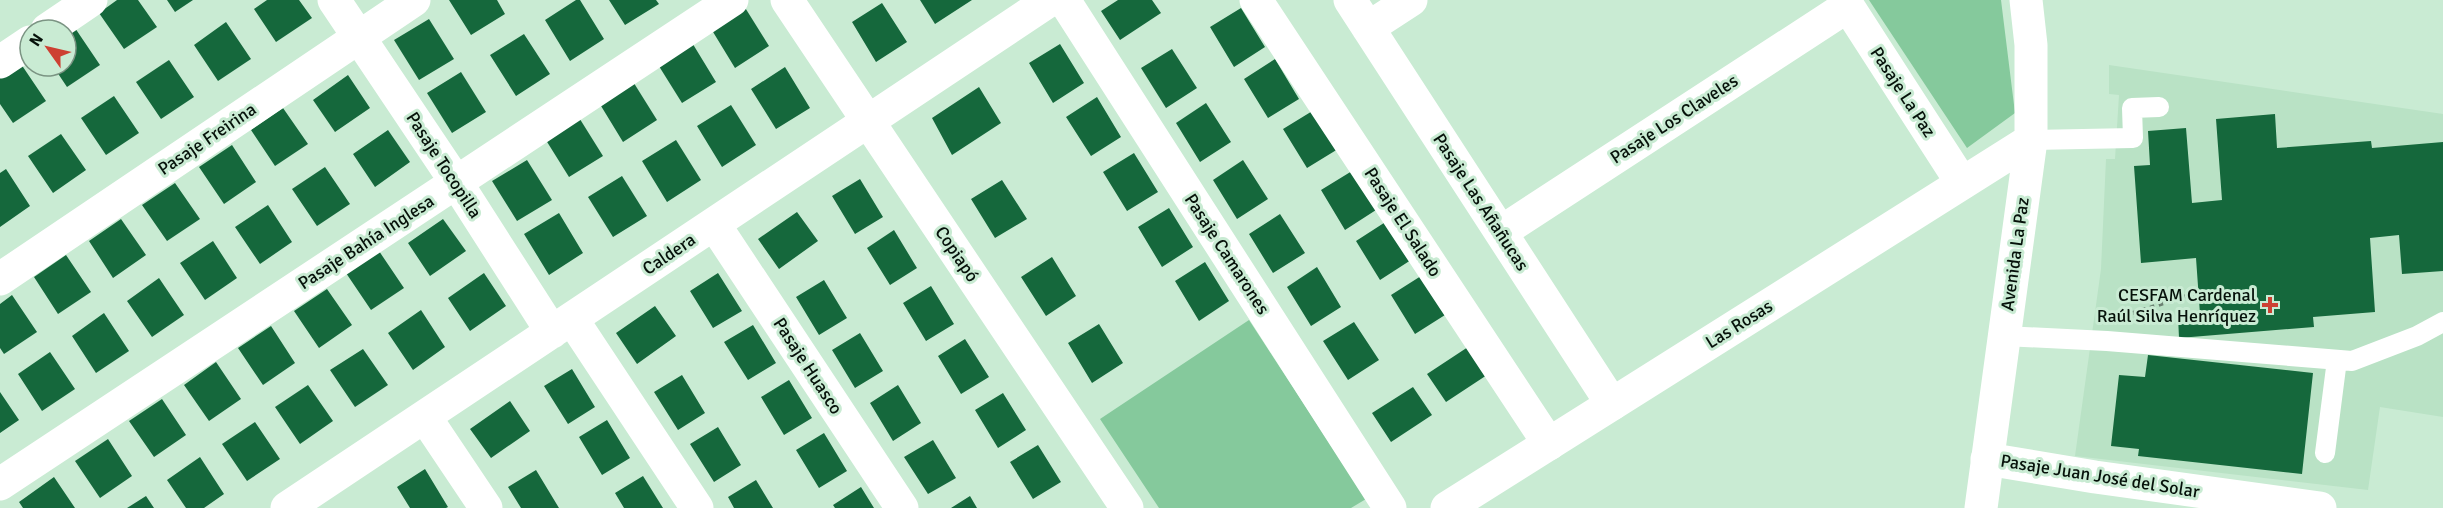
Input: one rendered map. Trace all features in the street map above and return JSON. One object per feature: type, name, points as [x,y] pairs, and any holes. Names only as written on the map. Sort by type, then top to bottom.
[{"type":"street","points":[[65,18],[91,0]]},
{"type":"street","name":"Pasaje Tocopilla","points":[[334,0],[456,182],[697,508]]},
{"type":"street","name":"Pasaje Freirina","points":[[0,279],[414,0]]},
{"type":"street","name":"Pasaje Bahía Inglesa","points":[[0,484],[732,0]]},
{"type":"street","name":"Copiapó","points":[[787,0],[1127,508]]},
{"type":"street","name":"Caldera","points":[[287,508],[1050,0]]},
{"type":"street","name":"Pasaje Camarones","points":[[1064,0],[1390,508]]},
{"type":"street","name":"Pasaje El Salado","points":[[1256,0],[1549,444]]},
{"type":"street","name":"Pasaje Las Añañucas","points":[[1350,0],[1612,404]]},
{"type":"street","points":[[1368,28],[1411,0]]},
{"type":"street","name":"Avenida La Paz","points":[[1981,508],[2031,140],[2031,45],[2026,0]]},
{"type":"street","name":"Pasaje La Paz","points":[[1846,3],[1962,183]]},
{"type":"street","name":"Pasaje Los Claveles","points":[[1501,232],[1846,3]]},
{"type":"street","points":[[0,63],[18,50]]},
{"type":"street","name":"Las Rosas","points":[[1448,508],[2031,140]]},
{"type":"street","name":"Pasaje Huasco","points":[[714,224],[902,508]]},
{"type":"street","points":[[425,417],[486,508]]},
{"type":"street","name":"Pasaje Juan José del Solar","points":[[1987,459],[2095,477],[2320,508]]},
{"type":"lane","points":[[2031,140],[2133,138],[2132,108],[2159,107]]},
{"type":"lane","points":[[2004,336],[2352,361],[2416,336],[2443,322]]},
{"type":"lane","points":[[2325,453],[2337,360]]},
{"type":"path","points":[[2107,342],[2118,317],[2199,292]]},
{"type":"shaded area","points":[[1869,0],[2001,0],[2015,113],[1967,148]]},
{"type":"shaded area","name":"CESFAM Cardenal Raúl Silva Henríquez","points":[[2109,65],[2443,114],[2443,417],[2380,407],[2368,490],[2075,456],[2101,269],[2106,159],[2115,159],[2119,95],[2109,94]]},
{"type":"shaded area","points":[[1249,320],[1366,499],[1351,508],[1159,508],[1100,419]]},
{"type":"building","points":[[117,0],[138,0],[157,27],[124,49],[99,13]]},
{"type":"building","points":[[167,0],[193,0],[175,12]]},
{"type":"building","points":[[267,0],[299,0],[312,18],[276,42],[254,9]]},
{"type":"building","points":[[449,0],[497,0],[505,14],[471,35]]},
{"type":"building","points":[[576,0],[580,0],[604,39],[570,61],[545,20]]},
{"type":"building","points":[[609,0],[656,0],[659,4],[625,25]]},
{"type":"building","points":[[920,0],[972,0],[935,24]]},
{"type":"building","points":[[1118,0],[1152,0],[1161,13],[1120,40],[1101,11]]},
{"type":"building","points":[[882,3],[907,42],[876,62],[852,22]]},
{"type":"building","points":[[744,6],[769,46],[735,68],[710,27]]},
{"type":"building","points":[[1241,8],[1265,47],[1234,67],[1210,27]]},
{"type":"building","points":[[429,19],[454,59],[419,80],[394,40]]},
{"type":"building","points":[[226,22],[251,59],[218,81],[194,45]]},
{"type":"building","points":[[78,32],[100,65],[67,87],[61,78],[78,78]]},
{"type":"building","points":[[524,34],[550,74],[516,96],[490,55]]},
{"type":"building","points":[[691,41],[716,82],[682,103],[657,63]]},
{"type":"building","points":[[1060,44],[1084,83],[1053,103],[1029,63]]},
{"type":"building","points":[[1172,49],[1197,88],[1166,108],[1141,68]]},
{"type":"building","points":[[1275,59],[1299,99],[1268,118],[1244,79]]},
{"type":"building","points":[[169,60],[194,97],[161,119],[136,82]]},
{"type":"building","points":[[18,66],[18,78],[30,78],[46,101],[13,123],[0,104],[0,78]]},
{"type":"building","points":[[785,67],[810,108],[776,129],[751,89]]},
{"type":"building","points":[[461,72],[486,112],[452,133],[427,93]]},
{"type":"building","points":[[348,75],[370,108],[335,132],[313,100]]},
{"type":"building","points":[[632,80],[657,120],[623,142],[598,101]]},
{"type":"building","points":[[979,87],[1001,123],[952,155],[932,118]]},
{"type":"building","points":[[114,96],[139,133],[106,155],[81,118]]},
{"type":"building","points":[[1097,97],[1121,137],[1091,156],[1066,117]]},
{"type":"building","points":[[1206,103],[1231,142],[1200,162],[1176,123]]},
{"type":"building","points":[[731,105],[756,145],[722,167],[697,126]]},
{"type":"building","points":[[283,108],[308,144],[275,166],[251,130]]},
{"type":"building","points":[[1314,110],[1338,149],[1307,168],[1283,129]]},
{"type":"building","points":[[2275,114],[2277,148],[2371,141],[2372,148],[2443,142],[2443,271],[2402,274],[2399,235],[2370,238],[2375,312],[2313,317],[2314,327],[2179,338],[2178,316],[2200,314],[2196,258],[2141,263],[2134,166],[2150,165],[2148,131],[2186,128],[2192,203],[2222,200],[2216,119]]},
{"type":"building","points":[[578,116],[603,156],[569,177],[544,137]]},
{"type":"building","points":[[388,130],[410,162],[375,187],[353,154]]},
{"type":"building","points":[[61,134],[86,170],[53,193],[28,156]]},
{"type":"building","points":[[676,140],[701,180],[667,202],[642,161]]},
{"type":"building","points":[[232,145],[256,182],[224,204],[199,167]]},
{"type":"building","points":[[1134,153],[1158,192],[1127,211],[1103,172]]},
{"type":"building","points":[[527,160],[552,200],[517,221],[492,181]]},
{"type":"building","points":[[1243,160],[1268,199],[1237,219],[1213,180]]},
{"type":"building","points":[[325,167],[350,204],[317,226],[292,189]]},
{"type":"building","points":[[6,169],[30,206],[0,227],[0,173]]},
{"type":"building","points":[[1352,171],[1376,210],[1345,230],[1321,190]]},
{"type":"building","points":[[622,176],[647,216],[613,237],[588,197]]},
{"type":"building","points":[[860,179],[883,217],[855,234],[832,196]]},
{"type":"building","points":[[1002,180],[1027,219],[995,238],[971,199]]},
{"type":"building","points":[[175,183],[200,219],[167,241],[142,205]]},
{"type":"building","points":[[268,205],[292,242],[260,264],[235,227]]},
{"type":"building","points":[[1169,208],[1193,247],[1162,267],[1138,227]]},
{"type":"building","points":[[797,212],[818,241],[779,269],[758,239]]},
{"type":"building","points":[[559,213],[583,253],[549,275],[524,234]]},
{"type":"building","points":[[1280,214],[1305,253],[1273,273],[1249,234]]},
{"type":"building","points":[[121,219],[146,255],[113,278],[89,241]]},
{"type":"building","points":[[443,219],[466,251],[430,276],[408,243]]},
{"type":"building","points":[[1387,221],[1411,260],[1380,280],[1356,241]]},
{"type":"building","points":[[894,230],[917,268],[890,285],[867,248]]},
{"type":"building","points":[[213,241],[237,278],[205,300],[180,263]]},
{"type":"building","points":[[379,251],[404,288],[371,310],[346,273]]},
{"type":"building","points":[[66,255],[91,292],[58,314],[34,277]]},
{"type":"building","points":[[1052,257],[1076,296],[1046,316],[1021,277]]},
{"type":"building","points":[[1205,262],[1229,301],[1199,321],[1175,281]]},
{"type":"building","points":[[1317,267],[1341,307],[1311,326],[1287,287]]},
{"type":"building","points":[[484,273],[506,306],[470,331],[448,298]]},
{"type":"building","points":[[718,273],[742,311],[713,328],[690,291]]},
{"type":"building","points":[[1421,276],[1445,315],[1415,334],[1391,295]]},
{"type":"building","points":[[159,278],[184,315],[152,337],[127,301]]},
{"type":"building","points":[[824,280],[847,318],[819,335],[796,297]]},
{"type":"building","points":[[931,286],[954,324],[926,341],[903,303]]},
{"type":"building","points":[[327,289],[352,325],[319,348],[294,311]]},
{"type":"building","points":[[12,295],[37,332],[4,354],[0,348],[0,304]]},
{"type":"building","points":[[655,306],[676,336],[637,364],[616,333]]},
{"type":"building","points":[[421,310],[445,347],[413,370],[388,333]]},
{"type":"building","points":[[104,313],[129,351],[96,373],[72,336]]},
{"type":"building","points":[[1354,322],[1379,360],[1348,380],[1323,341]]},
{"type":"building","points":[[1099,324],[1123,363],[1092,383],[1068,343]]},
{"type":"building","points":[[753,325],[776,363],[748,380],[724,342]]},
{"type":"building","points":[[271,326],[295,363],[263,385],[238,348]]},
{"type":"building","points":[[860,333],[883,371],[855,388],[832,350]]},
{"type":"building","points":[[965,339],[989,377],[961,394],[938,356]]},
{"type":"building","points":[[1468,347],[1487,375],[1446,402],[1427,374]]},
{"type":"building","points":[[363,349],[388,385],[355,407],[330,370]]},
{"type":"building","points":[[50,352],[75,389],[42,411],[18,374]]},
{"type":"building","points":[[2148,355],[2313,373],[2302,474],[2138,456],[2139,449],[2111,446],[2119,375],[2145,377]]},
{"type":"building","points":[[216,362],[241,399],[209,421],[184,385]]},
{"type":"building","points":[[572,369],[595,407],[568,424],[544,386]]},
{"type":"building","points":[[682,375],[705,413],[678,430],[654,392]]},
{"type":"building","points":[[789,380],[812,418],[784,435],[761,397]]},
{"type":"building","points":[[308,385],[333,421],[300,444],[275,407]]},
{"type":"building","points":[[898,385],[921,423],[893,441],[870,403]]},
{"type":"building","points":[[1413,387],[1432,415],[1391,442],[1372,413]]},
{"type":"building","points":[[0,392],[19,420],[0,433]]},
{"type":"building","points":[[1003,393],[1026,430],[998,448],[975,410]]},
{"type":"building","points":[[162,399],[186,435],[154,457],[129,421]]},
{"type":"building","points":[[510,401],[530,431],[491,458],[470,429]]},
{"type":"building","points":[[607,420],[630,458],[602,475],[579,437]]},
{"type":"building","points":[[255,422],[280,459],[247,481],[222,444]]},
{"type":"building","points":[[718,427],[741,465],[714,482],[690,444]]},
{"type":"building","points":[[824,433],[847,471],[819,488],[796,450]]},
{"type":"building","points":[[108,439],[132,476],[100,498],[75,461]]},
{"type":"building","points":[[933,440],[956,478],[928,494],[904,457]]},
{"type":"building","points":[[1038,445],[1061,482],[1033,499],[1010,462]]},
{"type":"building","points":[[200,457],[224,494],[204,508],[186,508],[167,480]]},
{"type":"building","points":[[425,469],[448,507],[410,508],[397,487]]},
{"type":"building","points":[[536,470],[559,508],[521,508],[508,487]]},
{"type":"building","points":[[643,476],[663,508],[624,508],[615,493]]},
{"type":"building","points":[[54,477],[75,508],[23,508],[19,502]]},
{"type":"building","points":[[756,480],[773,508],[734,508],[728,497]]},
{"type":"building","points":[[861,487],[874,508],[835,508],[833,505]]},
{"type":"building","points":[[146,496],[154,508],[127,508]]},
{"type":"building","points":[[970,496],[977,508],[951,508]]},
{"type":"place","name":"CESFAM Cardenal Raúl Silva Henríquez","points":[[2270,305]]}]
